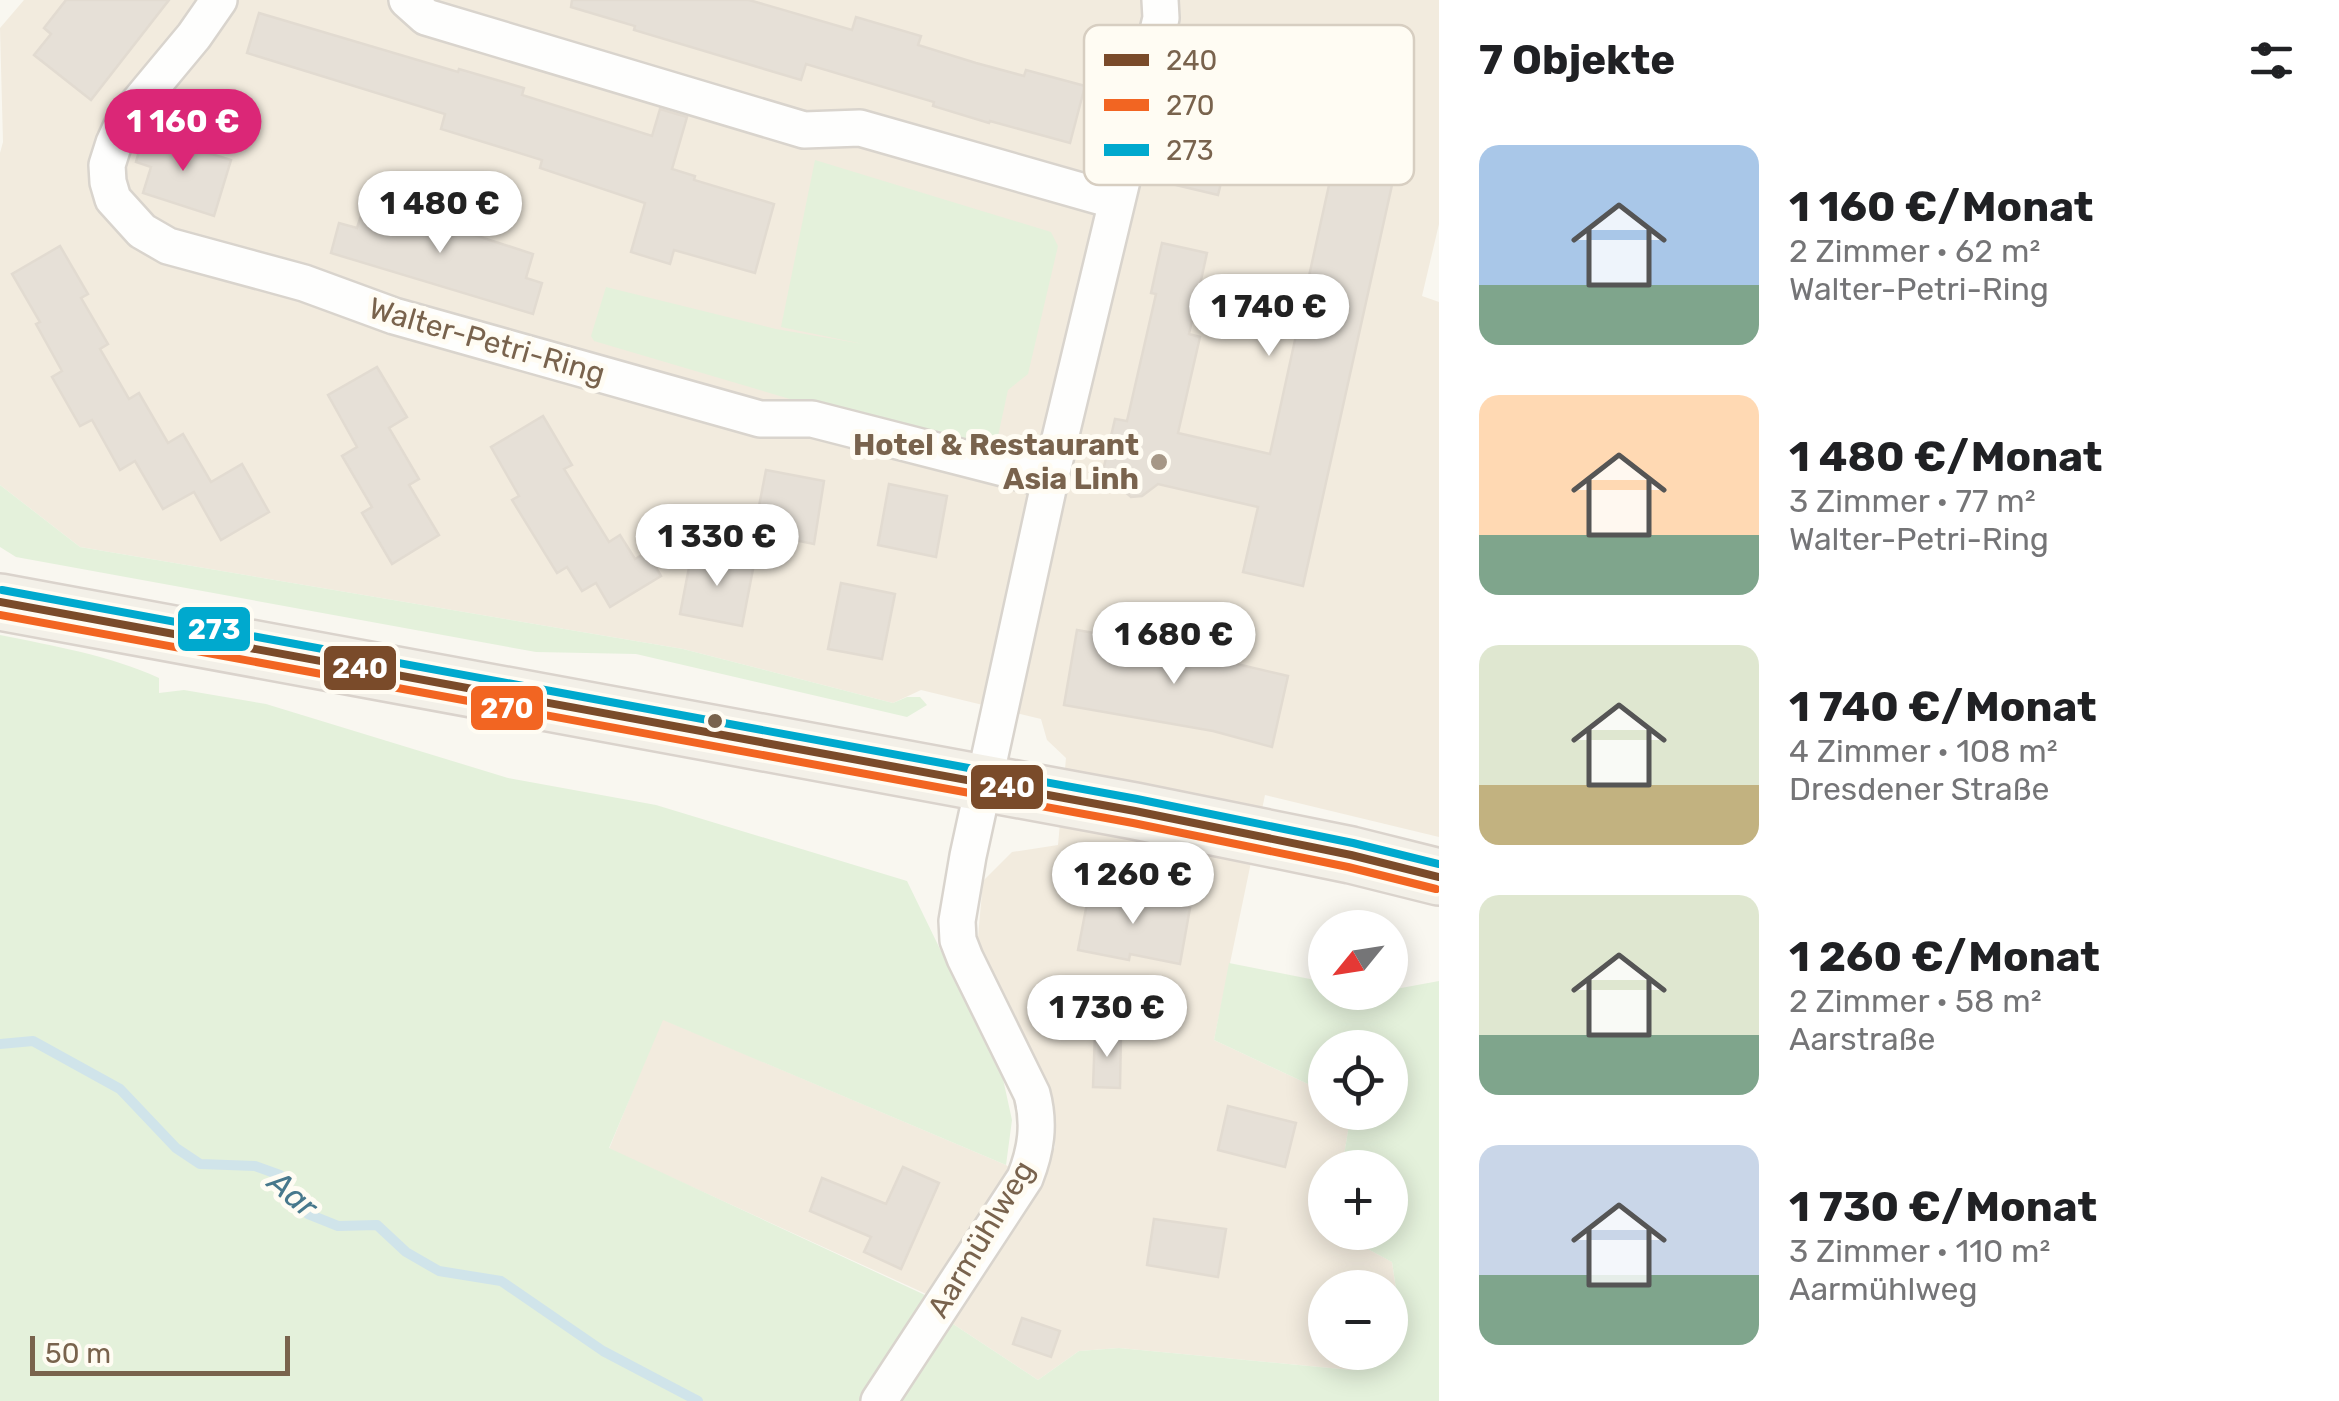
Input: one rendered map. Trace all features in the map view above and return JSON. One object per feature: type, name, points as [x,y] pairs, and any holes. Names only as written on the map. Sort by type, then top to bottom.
[{"type":"main road","points":[[0,602],[1296,843],[1439,877]]},
{"type":"street","name":"Walter-Petri-Ring","points":[[219,0],[125,118],[114,143],[108,165],[113,199],[142,231],[168,246],[304,283],[394,316],[760,418],[812,419],[1050,480]]},
{"type":"street","points":[[407,0],[426,17],[804,130],[860,128],[1116,201]]},
{"type":"street","name":"Aarmühlweg","points":[[1159,25],[1160,0]]},
{"type":"street","name":"Aarmühlweg","points":[[879,1401],[1025,1178],[1033,1158],[1036,1111],[1032,1094],[958,940],[957,922],[1050,480],[1120,185]]},
{"type":"shaded area","points":[[24,0],[1439,0],[1439,224],[1422,296],[1439,302],[1439,837],[1265,795],[1214,1040],[1308,1084],[1308,1130],[1348,1130],[1345,1150],[1308,1150],[1308,1250],[1370,1250],[1392,1262],[1393,1270],[1308,1270],[1308,1366],[1119,1348],[1079,1351],[1038,1380],[950,1322],[959,1309],[609,1149],[662,1019],[1006,1165],[1036,1187],[1055,1147],[1053,1114],[977,948],[983,881],[1012,852],[1058,845],[1066,758],[1047,740],[1041,719],[921,690],[893,703],[683,649],[80,547],[0,485],[0,28]]},
{"type":"green space","points":[[815,160],[1051,232],[1058,246],[1028,374],[1008,390],[993,459],[594,341],[591,336],[606,287],[776,329],[863,344],[781,327]]},
{"type":"green space","points":[[0,485],[80,547],[683,649],[893,703],[920,697],[927,705],[907,717],[636,654],[536,652],[16,557],[0,547]]},
{"type":"green space","points":[[0,635],[121,663],[159,678],[159,693],[184,690],[266,704],[508,778],[656,805],[907,881],[1003,1079],[1012,1120],[1006,1165],[663,1020],[609,1148],[925,1295],[861,1401],[0,1401]]},
{"type":"green space","points":[[1229,963],[1308,979],[1308,1010],[1408,1010],[1408,987],[1439,981],[1439,1401],[901,1401],[950,1322],[1038,1380],[1079,1351],[1119,1348],[1308,1366],[1308,1370],[1408,1370],[1408,1270],[1393,1270],[1392,1262],[1370,1250],[1408,1250],[1408,1150],[1345,1150],[1348,1130],[1408,1130],[1408,1030],[1308,1030],[1308,1084],[1214,1040]]},
{"type":"building","points":[[66,0],[169,0],[91,100],[34,55],[51,34],[44,28]]},
{"type":"building","points":[[572,0],[749,0],[852,30],[856,17],[921,36],[918,45],[1024,76],[1026,70],[1084,86],[1084,90],[1070,143],[989,123],[933,106],[934,102],[806,64],[801,80],[571,7]]},
{"type":"building","points":[[259,13],[524,88],[522,95],[652,136],[660,109],[687,117],[672,169],[695,176],[694,180],[774,204],[755,273],[674,250],[670,264],[631,252],[645,203],[540,168],[542,160],[441,129],[445,114],[247,53]]},
{"type":"building","points":[[144,133],[231,160],[214,216],[143,193],[151,167],[136,162]]},
{"type":"building","points":[[1176,185],[1220,185],[1218,195]]},
{"type":"building","points":[[1329,185],[1392,185],[1303,586],[1243,572],[1258,507],[1158,484],[1142,496],[1131,497],[1123,490],[1118,475],[1103,471],[1115,419],[1127,421],[1156,294],[1151,293],[1162,243],[1207,253],[1189,334],[1200,337],[1178,433],[1270,454]]},
{"type":"building","points":[[366,200],[533,254],[526,278],[542,283],[533,314],[331,253],[339,223],[357,228]]},
{"type":"building","points":[[60,246],[88,294],[81,298],[108,344],[100,349],[129,399],[139,393],[168,443],[183,434],[211,482],[242,464],[269,512],[221,540],[194,492],[163,509],[135,461],[120,470],[92,420],[80,426],[52,377],[62,371],[12,274]]},
{"type":"building","points":[[377,367],[407,417],[389,428],[419,479],[409,485],[439,535],[392,564],[362,513],[372,507],[342,456],[357,447],[328,395]]},
{"type":"building","points":[[543,416],[572,465],[564,469],[609,542],[620,535],[635,559],[647,552],[661,576],[610,607],[596,583],[582,591],[567,567],[557,573],[512,500],[519,496],[491,447]]},
{"type":"building","points":[[766,470],[824,481],[814,544],[754,532]]},
{"type":"building","points":[[889,484],[947,496],[936,557],[878,545]]},
{"type":"building","points":[[692,552],[754,564],[742,626],[680,614]]},
{"type":"building","points":[[841,583],[895,594],[882,659],[828,649]]},
{"type":"building","points":[[1077,630],[1208,653],[1207,657],[1288,676],[1272,747],[1213,731],[1064,705]]},
{"type":"building","points":[[1090,888],[1190,908],[1180,964],[1130,954],[1129,960],[1078,950]]},
{"type":"building","points":[[1095,1032],[1121,1034],[1120,1088],[1093,1087]]},
{"type":"building","points":[[1228,1106],[1296,1123],[1285,1167],[1218,1150]]},
{"type":"building","points":[[903,1167],[939,1183],[901,1269],[864,1252],[871,1237],[810,1211],[822,1178],[886,1204]]},
{"type":"building","points":[[1154,1219],[1226,1229],[1218,1277],[1147,1265]]},
{"type":"building","points":[[1022,1318],[1060,1331],[1051,1357],[1013,1344]]},
{"type":"waterway","name":"Aar","points":[[0,1044],[33,1041],[120,1089],[176,1148],[200,1164],[255,1166],[280,1175],[308,1214],[338,1226],[377,1225],[406,1252],[439,1271],[501,1281],[603,1351],[698,1401]]},
{"type":"transit line","name":"273","points":[[2,590],[1137,799],[1439,864]]},
{"type":"transit line","name":"240","points":[[0,602],[1135,811],[1439,877]]},
{"type":"transit line","name":"270","points":[[0,615],[1133,823],[1436,889]]},
{"type":"place","name":"Hotel & Restaurant Asia Linh","points":[[1159,462]]}]
